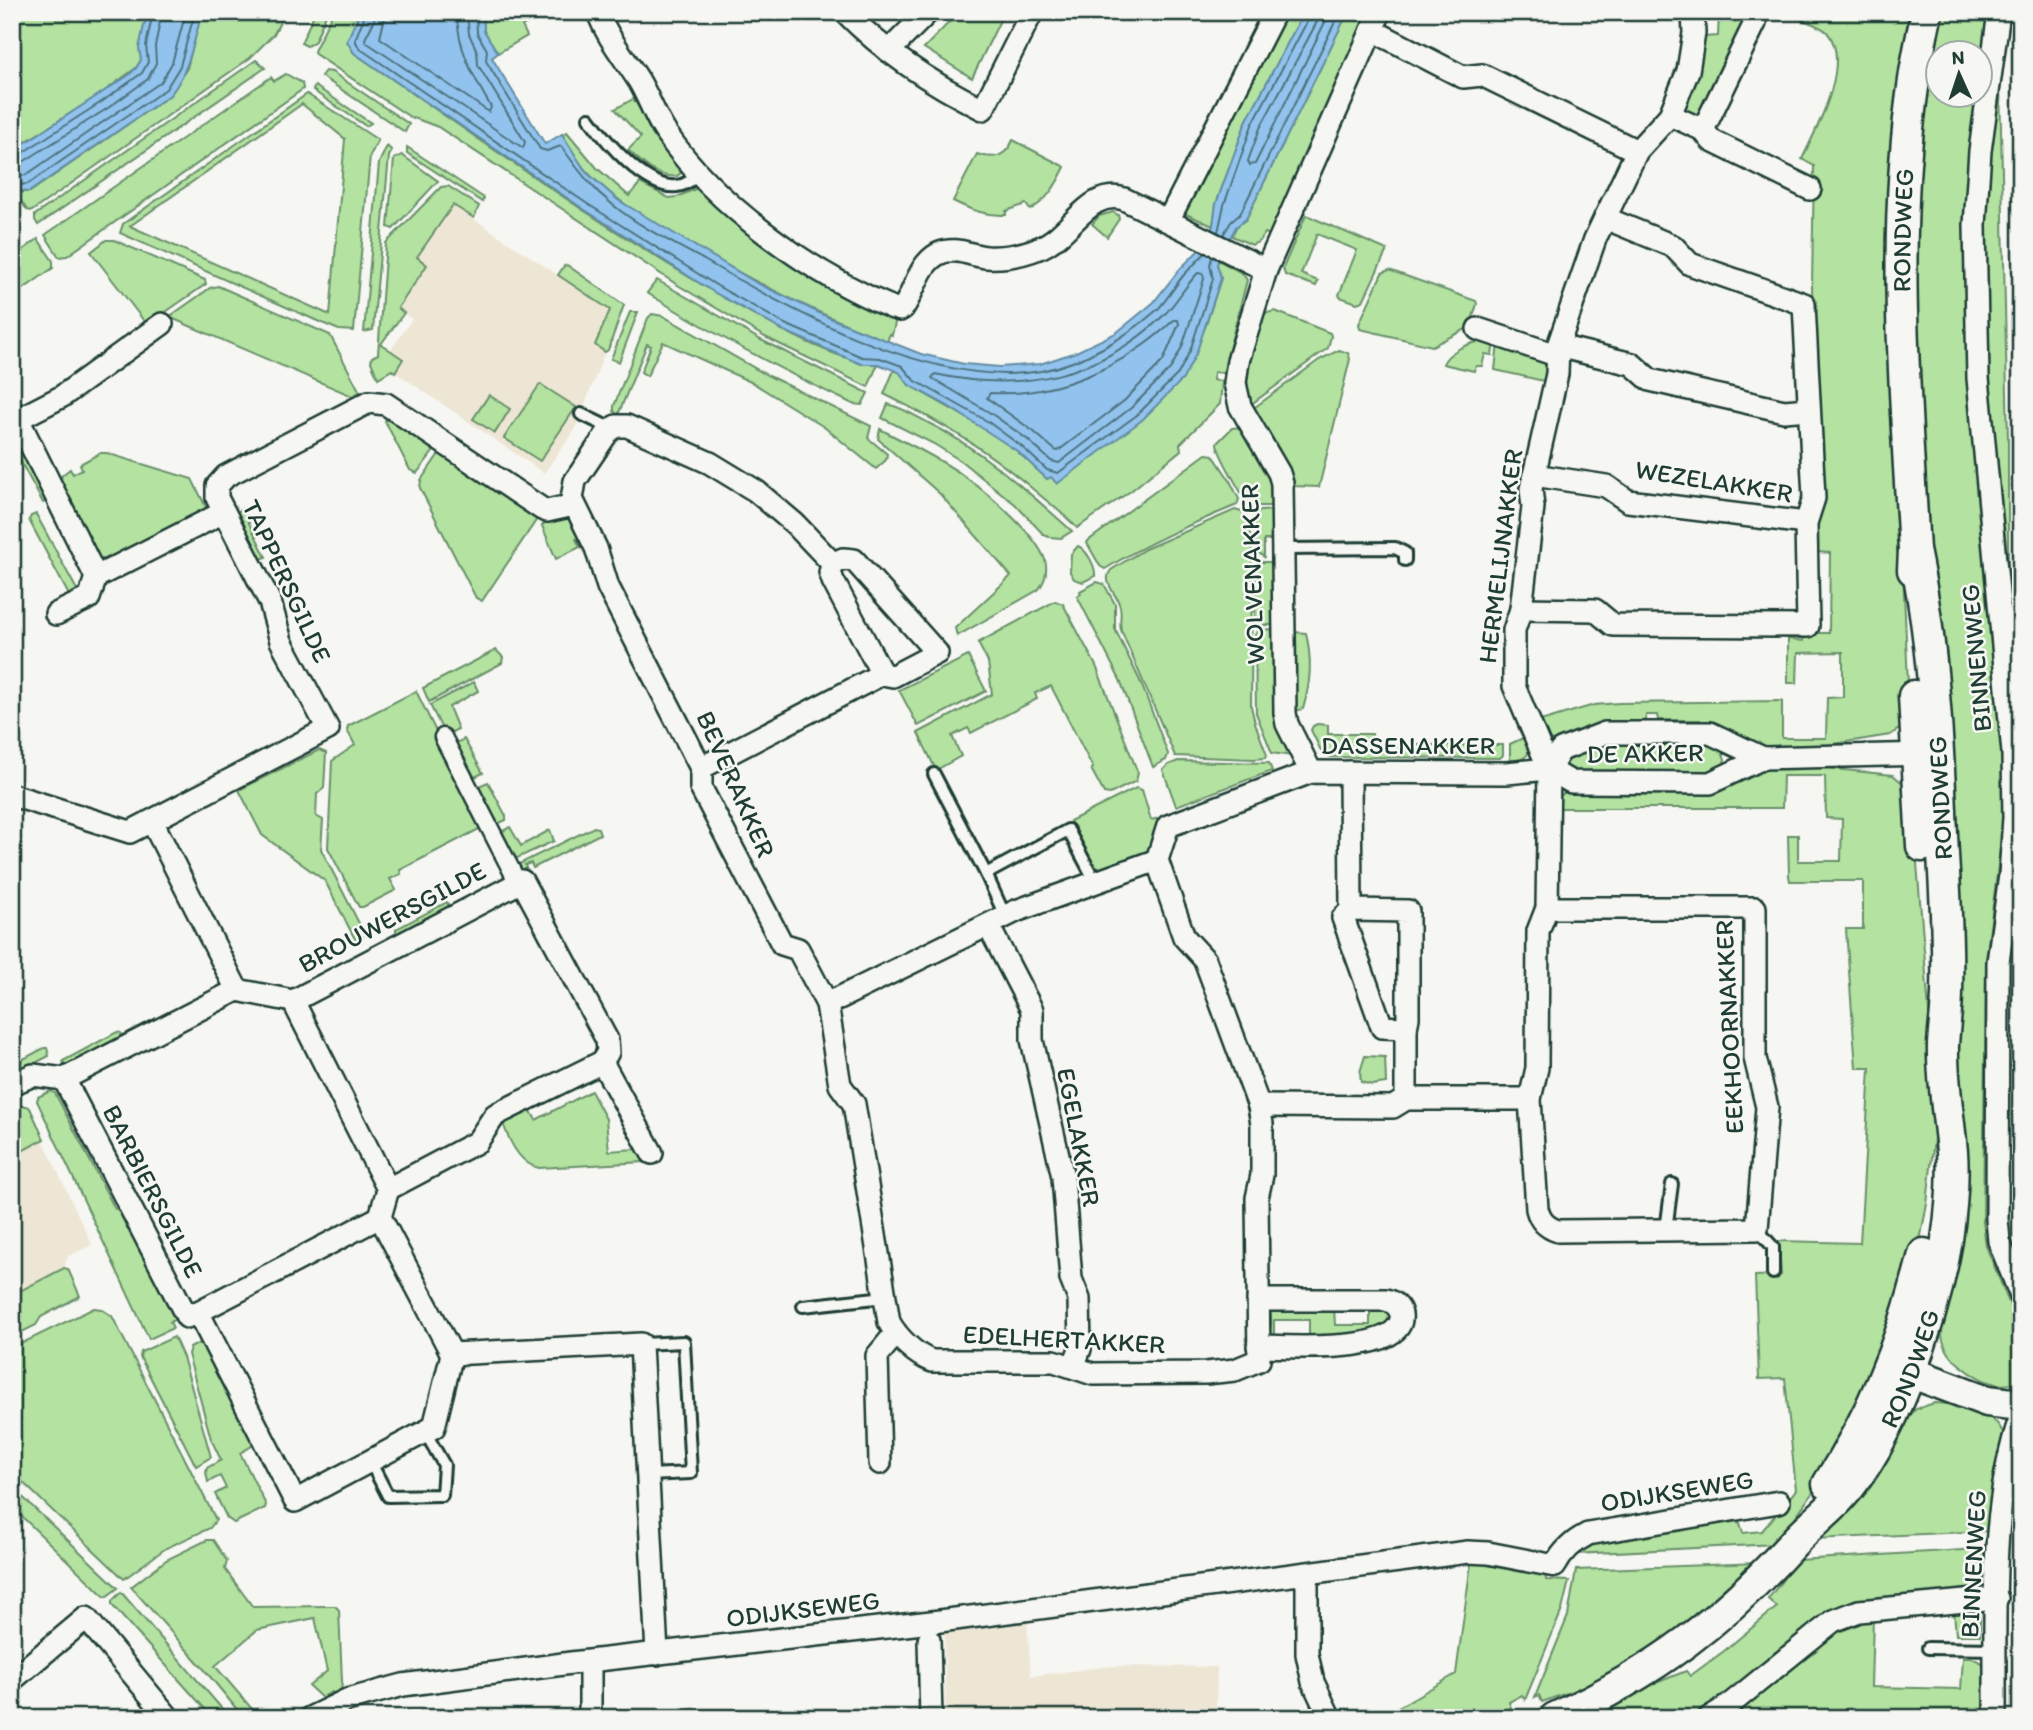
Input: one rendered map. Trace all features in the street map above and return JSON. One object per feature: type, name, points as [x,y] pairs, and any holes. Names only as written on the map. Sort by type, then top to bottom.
[{"type":"main road","name":"RONDWEG","points":[[1555,1718],[1627,1682],[1692,1638],[1762,1577],[1809,1526],[1825,1488],[1869,1414],[1900,1369],[1925,1248],[1945,1102],[1943,1048],[1933,990],[1928,754],[1911,606],[1914,550],[1902,283],[1904,193],[1914,80],[1914,12]]},
{"type":"main road","name":"RONDWEG","points":[[1914,80],[1927,12]]},
{"type":"main road","points":[[1900,1369],[1987,1401],[2021,1405]]},
{"type":"street","points":[[598,12],[642,86],[656,118],[700,173],[745,216],[804,260],[878,301],[900,310],[924,266],[940,253],[956,251],[985,257],[1001,257],[1028,252],[1053,241],[1100,199],[1119,197],[1266,270]]},
{"type":"street","points":[[845,12],[889,51],[949,93],[983,109],[1032,12]]},
{"type":"street","points":[[889,51],[928,12]]},
{"type":"street","points":[[1168,221],[1275,12]]},
{"type":"street","points":[[1693,12],[1694,33],[1688,71],[1670,115],[1703,130],[1712,141],[1810,189]]},
{"type":"street","points":[[1703,130],[1755,23],[1755,12]]},
{"type":"street","name":"BINNENWEG","points":[[1999,12],[1980,151],[1975,239],[1978,378],[2013,766],[2014,818],[2010,875],[1998,962],[1997,1219],[1999,1241],[2021,1296]]},
{"type":"street","points":[[1376,21],[1463,77],[1482,75],[1637,151]]},
{"type":"street","name":"WOLVENAKKER","points":[[1311,772],[1287,724],[1285,713],[1281,478],[1244,414],[1236,393],[1238,361],[1266,270],[1376,21]]},
{"type":"street","name":"HERMELIJNAKKER","points":[[1549,769],[1514,686],[1514,630],[1521,609],[1533,507],[1531,489],[1557,374],[1557,350],[1595,239],[1637,151],[1670,115]]},
{"type":"street","points":[[1521,609],[1595,610],[1613,625],[1808,626],[1806,523],[1814,498],[1804,304],[1690,264],[1673,246],[1605,218]]},
{"type":"street","points":[[96,577],[15,420],[61,397],[162,324]]},
{"type":"street","points":[[1478,329],[1557,350],[1632,364],[1650,380],[1784,411],[1809,409]]},
{"type":"street","name":"TAPPERSGILDE","points":[[152,821],[328,730],[281,641],[270,602],[224,512],[216,492],[220,480],[373,401],[386,404],[542,509],[553,510],[574,505]]},
{"type":"street","points":[[574,505],[572,492],[575,481],[614,427],[627,426],[731,475],[776,506],[833,564]]},
{"type":"street","name":"WEZELAKKER","points":[[1534,475],[1606,486],[1628,501],[1806,523]]},
{"type":"street","name":"BEVERAKKER","points":[[574,505],[596,548],[608,587],[701,768],[701,788],[782,944],[797,949],[827,1004],[840,1085],[854,1104],[889,1322],[896,1333]]},
{"type":"street","points":[[56,614],[89,598],[96,577],[224,512]]},
{"type":"street","points":[[701,768],[881,674],[893,676],[937,653],[854,560],[842,559],[833,564],[830,572],[833,581],[881,674]]},
{"type":"street","name":"DE AKKER","points":[[1763,758],[1710,733],[1605,733],[1562,750],[1549,769],[1571,782],[1710,783],[1763,758],[1928,754]]},
{"type":"street","name":"BROUWERSGILDE","points":[[293,1001],[520,882],[443,737]]},
{"type":"street","points":[[1549,769],[1547,908],[1538,931],[1537,1068],[1530,1099],[1537,1209],[1543,1223],[1558,1231],[1757,1229]]},
{"type":"street","name":"DASSENAKKER","points":[[1157,860],[1168,826],[1311,772],[1506,773],[1549,769]]},
{"type":"street","points":[[1350,772],[1351,910],[1343,918],[1382,1027],[1406,1028]]},
{"type":"street","points":[[12,794],[130,832],[152,821],[237,990]]},
{"type":"street","points":[[827,1004],[996,920],[1157,860],[1184,937],[1205,960],[1259,1106],[1262,1124],[1262,1175],[1257,1198],[1258,1346],[1362,1344],[1392,1332],[1400,1322],[1401,1315],[1396,1305],[1386,1300],[1258,1300]]},
{"type":"street","points":[[388,1189],[477,1142],[495,1115],[602,1062],[608,1052],[607,1040],[520,882]]},
{"type":"street","name":"EEKHOORNAKKER","points":[[1547,908],[1755,908],[1755,1058],[1767,1107],[1757,1229]]},
{"type":"street","points":[[1351,910],[1408,911],[1406,1099]]},
{"type":"street","name":"EGELAKKER","points":[[996,920],[1032,1010],[1032,1041],[1063,1177],[1071,1279],[1079,1299],[1080,1349],[1073,1367]]},
{"type":"street","points":[[12,1084],[33,1075],[64,1079],[237,990],[293,1001],[388,1189],[380,1217],[452,1354],[435,1427],[425,1432]]},
{"type":"street","points":[[602,1062],[652,1153]]},
{"type":"street","name":"BARBIERSGILDE","points":[[64,1079],[187,1317],[380,1217]]},
{"type":"street","points":[[1259,1106],[1393,1107],[1406,1099],[1530,1099]]},
{"type":"street","name":"BARBIERSGILDE","points":[[198,1312],[295,1502],[425,1432]]},
{"type":"street","points":[[880,1463],[877,1356],[896,1333]]},
{"type":"street","name":"EDELHERTAKKER","points":[[896,1333],[919,1354],[932,1360],[1054,1361],[1093,1374],[1206,1373],[1235,1370],[1259,1360],[1258,1346]]},
{"type":"street","points":[[452,1354],[641,1345],[657,1654]]},
{"type":"street","name":"BINNENWEG","points":[[1995,1718],[2001,1507],[2011,1450],[2021,1416]]},
{"type":"street","name":"ODIJKSEWEG","points":[[310,1718],[347,1700],[403,1685],[953,1619],[1468,1552],[1488,1553],[1555,1566],[1561,1555],[1588,1534],[1779,1502]]},
{"type":"street","points":[[1307,1574],[1307,1654],[1313,1682],[1329,1718]]},
{"type":"street","points":[[1709,1718],[1728,1706],[1833,1621],[1846,1615],[1860,1611],[1997,1598]]},
{"type":"street","points":[[12,1680],[86,1618],[169,1718]]},
{"type":"street","points":[[929,1640],[931,1718]]},
{"type":"street","points":[[590,1661],[590,1718]]},
{"type":"lane","points":[[589,118],[629,163],[659,184],[685,184],[700,173]]},
{"type":"lane","points":[[581,414],[614,427]]},
{"type":"lane","points":[[1284,549],[1395,548],[1405,553],[1405,560]]},
{"type":"lane","points":[[934,774],[986,874],[996,920]]},
{"type":"lane","points":[[986,874],[1069,830],[1095,881]]},
{"type":"lane","points":[[1666,1230],[1672,1184]]},
{"type":"lane","points":[[1757,1229],[1773,1247],[1773,1273]]},
{"type":"lane","points":[[803,1306],[885,1297]]},
{"type":"lane","points":[[641,1345],[684,1342],[691,1473],[648,1475]]},
{"type":"lane","points":[[370,1461],[388,1496],[442,1495],[444,1465],[425,1432]]},
{"type":"lane","points":[[1928,1648],[1996,1650]]},
{"type":"shaded area","points":[[453,205],[610,310],[595,345],[605,352],[575,430],[544,473],[395,372],[403,359],[390,351],[412,319],[397,309],[427,265],[417,258]]},
{"type":"shaded area","points":[[43,1140],[92,1245],[68,1256],[64,1268],[12,1295],[12,1156]]},
{"type":"shaded area","points":[[1027,1618],[1031,1676],[1111,1666],[1217,1667],[1216,1718],[946,1718],[944,1628]]},
{"type":"green space","points":[[12,12],[147,12],[141,60],[136,68],[22,144],[12,154]]},
{"type":"green space","points":[[202,12],[285,12],[274,34],[250,58],[32,211],[27,210],[17,195],[18,192],[30,192],[170,95],[187,68]]},
{"type":"green space","points":[[315,12],[327,12],[315,41],[307,46],[301,43]]},
{"type":"green space","points":[[333,12],[360,12],[347,41],[354,53],[599,220],[700,283],[780,328],[830,352],[878,364],[868,387],[765,337],[676,284],[438,127],[413,119],[315,54],[314,51]]},
{"type":"green space","points":[[483,12],[531,12],[534,19],[522,26],[527,36],[498,53],[484,31]]},
{"type":"green space","points":[[959,12],[1004,12],[972,78],[924,48]]},
{"type":"green space","points":[[1285,12],[1304,12],[1246,122],[1216,204],[1213,226],[1179,211]]},
{"type":"green space","points":[[1348,12],[1373,12],[1272,236],[1265,233],[1260,241],[1252,245],[1232,236],[1236,227],[1246,219]]},
{"type":"green space","points":[[1719,12],[1734,12],[1747,18],[1699,117],[1683,109],[1698,70],[1704,37],[1718,36]]},
{"type":"green space","points":[[1801,12],[1908,12],[1893,202],[1899,481],[1909,706],[1902,727],[1890,735],[1815,747],[1760,748],[1700,720],[1658,720],[1657,715],[1646,715],[1642,725],[1554,742],[1545,736],[1537,722],[1594,705],[1619,703],[1782,701],[1782,738],[1826,738],[1827,698],[1843,697],[1843,652],[1798,653],[1797,683],[1788,683],[1788,639],[1803,641],[1804,633],[1829,633],[1830,553],[1816,552],[1812,285],[1814,166],[1802,159],[1830,96],[1836,60],[1834,45],[1827,32],[1798,18]]},
{"type":"green space","points":[[1933,12],[1991,12],[1987,38],[1931,38]]},
{"type":"green space","points":[[256,60],[265,68],[38,225],[35,215]]},
{"type":"green space","points":[[325,71],[332,72],[409,124],[405,132],[321,76]]},
{"type":"green space","points":[[286,74],[302,83],[303,89],[67,256],[59,257],[45,235],[271,77],[274,81]]},
{"type":"green space","points":[[2000,84],[2008,440],[2008,613],[1997,539],[1981,262],[1994,85]]},
{"type":"green space","points":[[315,86],[371,123],[366,126],[318,94],[313,90]]},
{"type":"green space","points":[[307,94],[378,140],[370,156],[354,331],[339,330],[322,323],[120,233],[123,224]],"holes":[[[302,104],[345,139],[330,315],[130,226]]]},
{"type":"green space","points":[[633,99],[683,171],[677,176],[657,172],[628,150],[641,137],[615,109]]},
{"type":"green space","points":[[1924,107],[1978,108],[1971,167],[2007,826],[2002,834],[1986,960],[1983,1222],[1986,1246],[2014,1315],[2020,1339],[2021,1377],[2004,1385],[1981,1379],[1952,1358],[1942,1337],[1940,1324],[1914,212]]},
{"type":"green space","points":[[567,132],[597,168],[629,196],[640,183],[669,198],[700,187],[896,319],[892,335],[890,334],[887,341],[815,310],[655,225],[614,196],[589,174],[562,134]]},
{"type":"green space","points":[[1013,140],[1065,167],[1047,197],[1030,210],[1026,204],[1006,211],[1006,215],[979,212],[953,201],[977,154],[999,156]]},
{"type":"green space","points":[[387,146],[392,151],[389,156],[373,330],[364,332],[379,163]]},
{"type":"green space","points":[[407,147],[484,198],[482,202],[407,153]]},
{"type":"green space","points":[[402,155],[438,181],[393,229],[388,227],[394,159]]},
{"type":"green space","points":[[448,186],[479,206],[474,218],[453,205],[417,257],[427,265],[398,308],[404,313],[381,344],[403,359],[395,372],[392,370],[378,378],[371,362],[372,357],[378,354],[386,243],[441,187]]},
{"type":"green space","points":[[1113,212],[1119,219],[1107,237],[1092,224],[1099,216]]},
{"type":"green space","points":[[1306,215],[1387,250],[1363,301],[1357,303],[1339,295],[1357,250],[1317,234],[1301,274],[1318,281],[1316,286],[1285,275],[1283,268]]},
{"type":"green space","points":[[38,239],[53,261],[53,268],[12,297],[12,258]]},
{"type":"green space","points":[[106,240],[114,240],[205,280],[206,284],[147,325],[91,252]]},
{"type":"green space","points":[[1218,260],[1242,273],[1247,280],[1223,373],[1214,372],[1213,380],[1222,381],[1220,404],[1180,444],[1181,450],[1132,490],[1077,528],[985,452],[927,416],[884,394],[894,370],[900,372],[909,385],[983,427],[1017,451],[1047,479],[1183,379],[1206,325],[1221,278]]},
{"type":"green space","points":[[567,265],[624,305],[605,352],[595,345],[610,310],[558,275]]},
{"type":"green space","points":[[1389,270],[1476,301],[1470,327],[1432,346],[1360,329],[1359,324],[1382,273]]},
{"type":"green space","points":[[657,280],[761,340],[868,393],[862,405],[853,404],[774,365],[647,293]]},
{"type":"green space","points":[[218,286],[330,335],[360,392],[352,396],[169,317],[210,288]]},
{"type":"green space","points":[[1275,311],[1330,333],[1328,348],[1250,405],[1247,381],[1252,349],[1263,314]]},
{"type":"green space","points":[[630,312],[638,312],[619,362],[611,359]]},
{"type":"green space","points":[[652,314],[663,316],[767,375],[871,426],[868,438],[887,454],[886,460],[876,469],[824,427],[753,383],[663,342],[647,376],[641,372],[651,346],[647,344],[618,415],[614,406],[648,318]]},
{"type":"green space","points":[[1481,337],[1494,342],[1492,355],[1485,354],[1482,366],[1476,366],[1474,371],[1443,364],[1453,352],[1479,342]]},
{"type":"green space","points":[[1498,343],[1544,360],[1548,364],[1548,382],[1495,370]]},
{"type":"green space","points":[[1339,350],[1348,353],[1350,359],[1319,487],[1292,486],[1251,410],[1319,360]]},
{"type":"green space","points":[[540,384],[576,407],[540,461],[504,438]]},
{"type":"green space","points":[[489,395],[510,409],[495,433],[473,419]]},
{"type":"green space","points":[[888,404],[944,431],[983,456],[1072,531],[1061,538],[1043,534],[1015,504],[961,461],[882,418]]},
{"type":"green space","points":[[389,413],[436,448],[417,473],[410,470],[385,421]]},
{"type":"green space","points":[[1241,427],[1273,482],[1276,506],[1249,506],[1221,455],[1217,443],[1232,428]]},
{"type":"green space","points":[[880,429],[954,469],[1025,530],[1043,555],[1046,565],[1046,572],[1038,590],[957,636],[955,628],[1011,576],[940,494],[878,439]]},
{"type":"green space","points":[[20,440],[49,500],[43,503],[12,446],[12,443]]},
{"type":"green space","points":[[441,451],[539,516],[482,601],[476,598],[420,488],[421,480]]},
{"type":"green space","points":[[100,453],[192,479],[207,509],[106,560],[98,558],[60,484],[62,475],[70,469],[73,474],[82,469],[80,464]]},
{"type":"green space","points":[[1206,454],[1213,455],[1229,479],[1239,499],[1237,505],[1170,534],[1105,569],[1100,566],[1088,541]]},
{"type":"green space","points":[[242,509],[266,557],[257,561],[232,515]]},
{"type":"green space","points":[[1235,510],[1245,513],[1252,543],[1251,706],[1267,755],[1265,758],[1254,759],[1175,756],[1121,630],[1119,602],[1109,584],[1108,575],[1111,570],[1145,549]]},
{"type":"green space","points":[[1275,510],[1275,540],[1264,540],[1264,557],[1255,550],[1255,515],[1260,511]]},
{"type":"green space","points":[[36,514],[77,590],[77,593],[70,597],[29,520]]},
{"type":"green space","points":[[566,518],[575,523],[582,536],[576,539],[580,547],[556,559],[542,526],[547,519]]},
{"type":"green space","points":[[1078,546],[1088,555],[1095,572],[1095,576],[1083,582],[1074,579],[1070,572],[1071,554]]},
{"type":"green space","points":[[1261,562],[1275,562],[1275,625],[1260,625],[1255,621],[1256,566]]},
{"type":"green space","points":[[1097,582],[1104,584],[1115,604],[1115,629],[1141,683],[1168,754],[1166,760],[1153,767],[1120,680],[1077,596],[1081,594],[1080,591]]},
{"type":"green space","points":[[1055,601],[1063,604],[1096,666],[1138,773],[1136,781],[1110,794],[1104,793],[1051,686],[1035,693],[1037,699],[971,733],[968,728],[952,736],[961,756],[938,769],[935,768],[918,733],[992,694],[988,662],[978,643]]},
{"type":"green space","points":[[1275,629],[1293,756],[1272,753],[1256,713],[1255,635],[1258,630]]},
{"type":"green space","points":[[1293,632],[1306,633],[1310,662],[1308,690],[1303,709],[1295,711]]},
{"type":"green space","points":[[496,650],[503,657],[502,663],[429,702],[423,688]]},
{"type":"green space","points":[[968,656],[986,691],[918,726],[899,690]]},
{"type":"green space","points":[[474,682],[478,691],[449,707],[458,729],[444,733],[430,705]]},
{"type":"green space","points":[[416,691],[483,827],[400,870],[401,874],[390,879],[396,890],[359,907],[328,848],[332,761],[355,745],[347,730],[348,726]]},
{"type":"green space","points":[[1317,724],[1328,725],[1328,734],[1372,734],[1373,745],[1503,745],[1503,755],[1500,758],[1331,757],[1322,753],[1311,730]]},
{"type":"green space","points":[[1525,737],[1527,755],[1510,763],[1510,744]]},
{"type":"green space","points":[[464,739],[483,773],[471,779],[452,745]]},
{"type":"green space","points":[[1708,739],[1719,744],[1725,759],[1722,769],[1708,778],[1565,771],[1563,762],[1565,757],[1600,741]]},
{"type":"green space","points":[[319,750],[326,753],[324,788],[317,794],[316,816],[323,820],[321,849],[364,933],[361,942],[357,943],[325,881],[262,835],[239,790]]},
{"type":"green space","points":[[1178,761],[1269,763],[1272,771],[1176,806],[1163,770]]},
{"type":"green space","points":[[1806,766],[1893,775],[1905,785],[1912,802],[1931,1036],[1935,1129],[1927,1204],[1918,1251],[1841,1453],[1776,1544],[1573,1554],[1586,1541],[1730,1518],[1740,1523],[1743,1533],[1762,1531],[1796,1490],[1785,1378],[1759,1379],[1755,1276],[1781,1275],[1779,1241],[1860,1243],[1870,1068],[1856,1068],[1846,929],[1863,929],[1863,881],[1790,881],[1789,876],[1788,835],[1798,835],[1798,861],[1841,861],[1842,819],[1826,818],[1825,776],[1783,776],[1782,808],[1555,808],[1556,800],[1566,791],[1757,767]]},
{"type":"green space","points":[[488,782],[506,816],[506,820],[495,825],[474,788]]},
{"type":"green space","points":[[1136,788],[1142,790],[1151,820],[1159,818],[1153,844],[1147,852],[1105,869],[1094,867],[1070,821]]},
{"type":"green space","points":[[510,827],[521,846],[550,830],[554,841],[513,860],[499,833]]},
{"type":"green space","points":[[594,827],[598,828],[600,834],[533,868],[531,863],[525,865],[527,871],[518,876],[517,865]]},
{"type":"green space","points":[[447,902],[451,910],[396,935],[396,929]]},
{"type":"green space","points":[[117,1032],[121,1033],[125,1040],[66,1070],[63,1061]]},
{"type":"green space","points":[[47,1048],[49,1056],[12,1075],[12,1065]]},
{"type":"green space","points":[[1365,1056],[1385,1057],[1386,1083],[1372,1085],[1361,1082],[1360,1072]]},
{"type":"green space","points":[[50,1091],[55,1093],[115,1209],[124,1205],[178,1318],[170,1322],[173,1328],[149,1339],[37,1101],[38,1097]]},
{"type":"green space","points":[[591,1091],[606,1119],[609,1151],[636,1149],[644,1162],[539,1168],[520,1157],[503,1123],[528,1106],[536,1120]]},
{"type":"green space","points":[[20,1106],[30,1108],[44,1139],[15,1155],[12,1150],[12,1111]]},
{"type":"green space","points":[[64,1268],[68,1269],[80,1296],[41,1317],[36,1325],[12,1337],[12,1295]]},
{"type":"green space","points":[[1265,1307],[1334,1307],[1335,1325],[1370,1325],[1370,1307],[1387,1310],[1389,1315],[1388,1324],[1369,1334],[1309,1338],[1309,1320],[1274,1320],[1274,1339],[1265,1339],[1265,1327],[1271,1326],[1271,1315],[1265,1315]]},
{"type":"green space","points":[[94,1308],[112,1316],[216,1520],[210,1528],[166,1548],[124,1579],[12,1472],[12,1348]]},
{"type":"green space","points":[[174,1337],[183,1357],[211,1457],[196,1466],[140,1357],[141,1352]]},
{"type":"green space","points":[[205,1340],[257,1443],[240,1453],[266,1505],[265,1508],[234,1523],[227,1518],[215,1494],[226,1488],[220,1476],[208,1482],[206,1472],[207,1468],[221,1460],[211,1439],[188,1354],[190,1348]]},
{"type":"green space","points":[[1934,1403],[1965,1407],[1985,1414],[2000,1427],[2004,1436],[1988,1531],[1815,1539],[1906,1419],[1916,1409]]},
{"type":"green space","points":[[12,1487],[118,1588],[106,1597],[103,1595],[12,1507]]},
{"type":"green space","points":[[207,1540],[213,1540],[227,1561],[225,1569],[253,1607],[335,1606],[339,1610],[341,1694],[335,1697],[332,1692],[324,1696],[326,1701],[309,1686],[327,1671],[315,1618],[257,1630],[215,1666],[253,1710],[253,1715],[244,1718],[131,1587],[166,1560]]},
{"type":"green space","points":[[1979,1549],[1989,1558],[1987,1575],[1976,1590],[1828,1612],[1773,1654],[1768,1670],[1700,1718],[1580,1718],[1631,1693],[1686,1671],[1690,1676],[1777,1607],[1768,1599],[1798,1560]]},
{"type":"green space","points":[[1474,1558],[1482,1563],[1545,1571],[1546,1580],[1569,1581],[1562,1610],[1525,1700],[1522,1695],[1509,1702],[1511,1708],[1491,1718],[1379,1718],[1456,1674],[1471,1563]]},
{"type":"green space","points":[[1758,1563],[1713,1607],[1611,1677],[1542,1702],[1539,1695],[1535,1697],[1568,1616],[1576,1570]]},
{"type":"green space","points":[[121,1592],[230,1718],[213,1718],[112,1605],[112,1601]]},
{"type":"green space","points":[[1980,1610],[1980,1635],[1956,1635],[1954,1612]]},
{"type":"green space","points":[[1873,1617],[1871,1687],[1961,1689],[1963,1658],[1972,1658],[1989,1666],[1988,1718],[1723,1718],[1838,1628]]},
{"type":"green space","points":[[2018,1630],[2021,1630],[2021,1718],[2014,1718]]},
{"type":"water","points":[[147,12],[202,12],[190,56],[177,86],[170,95],[29,192],[20,191],[12,199],[14,150],[136,68],[141,60],[139,48]]},
{"type":"water","points":[[360,12],[483,12],[484,31],[498,53],[492,58],[545,144],[562,134],[586,172],[618,200],[757,283],[832,319],[921,354],[964,364],[1000,367],[1040,364],[1076,352],[1116,333],[1153,303],[1198,251],[1213,226],[1216,204],[1246,122],[1304,12],[1348,12],[1246,219],[1236,227],[1218,260],[1221,278],[1196,354],[1183,379],[1142,420],[1057,484],[1051,477],[1047,479],[1017,451],[948,406],[909,385],[899,372],[878,364],[861,364],[782,330],[715,293],[582,208],[354,53],[347,41]]}]
